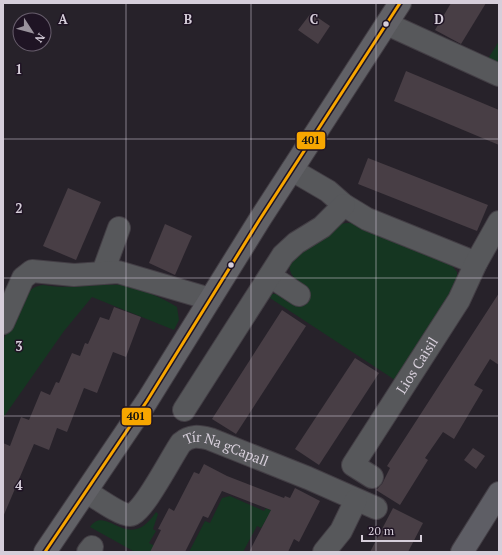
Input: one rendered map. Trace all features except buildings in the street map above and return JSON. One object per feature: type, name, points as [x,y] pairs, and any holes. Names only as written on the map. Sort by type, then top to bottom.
[{"type":"highway","points":[[462,552],[499,493]]},
{"type":"main road","points":[[51,550],[147,401],[292,170],[400,3]]},
{"type":"street","points":[[387,24],[499,75]]},
{"type":"street","points":[[292,170],[328,191],[344,205],[367,218],[476,263]]},
{"type":"street","points":[[184,410],[289,249],[322,227],[344,205]]},
{"type":"street","name":"Lios Caisil","points":[[372,477],[353,465],[459,300],[476,263],[499,222]]},
{"type":"street","points":[[103,272],[119,228]]},
{"type":"street","points":[[3,323],[23,278],[29,272],[34,271],[74,276],[103,272],[126,274],[210,299]]},
{"type":"street","points":[[270,276],[299,295]]},
{"type":"street","name":"Tír Na gCapall","points":[[87,492],[121,512],[131,515],[135,514],[143,505],[181,443],[190,437],[197,436],[210,439],[376,508]]},
{"type":"street","points":[[324,552],[341,531],[356,500]]},
{"type":"green space","points":[[499,41],[499,67],[486,62]]},
{"type":"green space","points":[[355,223],[450,263],[457,272],[457,285],[395,380],[270,298],[272,294],[279,294],[301,306],[310,291],[293,276],[290,268],[292,256],[340,224]]},
{"type":"green space","points":[[43,285],[63,287],[123,285],[135,287],[177,307],[179,320],[174,330],[92,297],[64,331],[3,418],[3,341],[16,310],[20,312],[30,291]]},
{"type":"green space","points":[[230,496],[264,511],[266,508],[272,511],[261,528],[257,526],[243,552],[189,552],[205,521],[210,523],[222,498]]},
{"type":"green space","points":[[156,512],[158,514],[153,529],[156,531],[149,543],[167,552],[135,552],[90,527],[97,521],[104,521],[127,529],[136,529],[146,524]]},
{"type":"transit line","name":"401","points":[[45,552],[147,401],[260,219],[400,3]]}]
